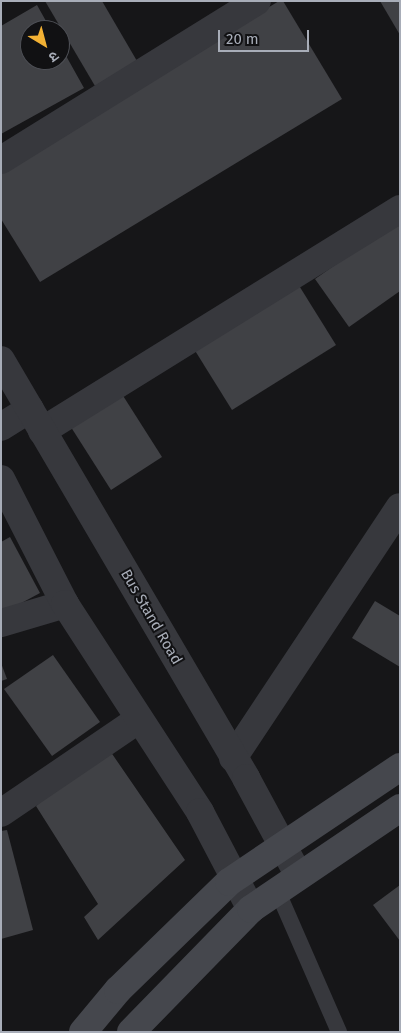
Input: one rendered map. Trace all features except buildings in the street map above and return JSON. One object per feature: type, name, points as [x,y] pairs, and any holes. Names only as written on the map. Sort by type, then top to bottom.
[{"type":"main road","points":[[83,1032],[118,990],[234,879],[400,767]]},
{"type":"main road","points":[[131,1032],[251,909],[400,808]]},
{"type":"street","points":[[1,160],[257,1]]},
{"type":"street","points":[[1,427],[36,420],[400,209]]},
{"type":"street","name":"Bus Stand Road","points":[[1,360],[283,846],[288,883]]},
{"type":"street","points":[[1,479],[65,604],[138,720],[200,812],[251,909]]},
{"type":"street","points":[[233,758],[400,507]]},
{"type":"street","points":[[1,623],[65,604]]},
{"type":"street","points":[[1,813],[138,720]]},
{"type":"lane","points":[[288,883],[339,1032]]}]
